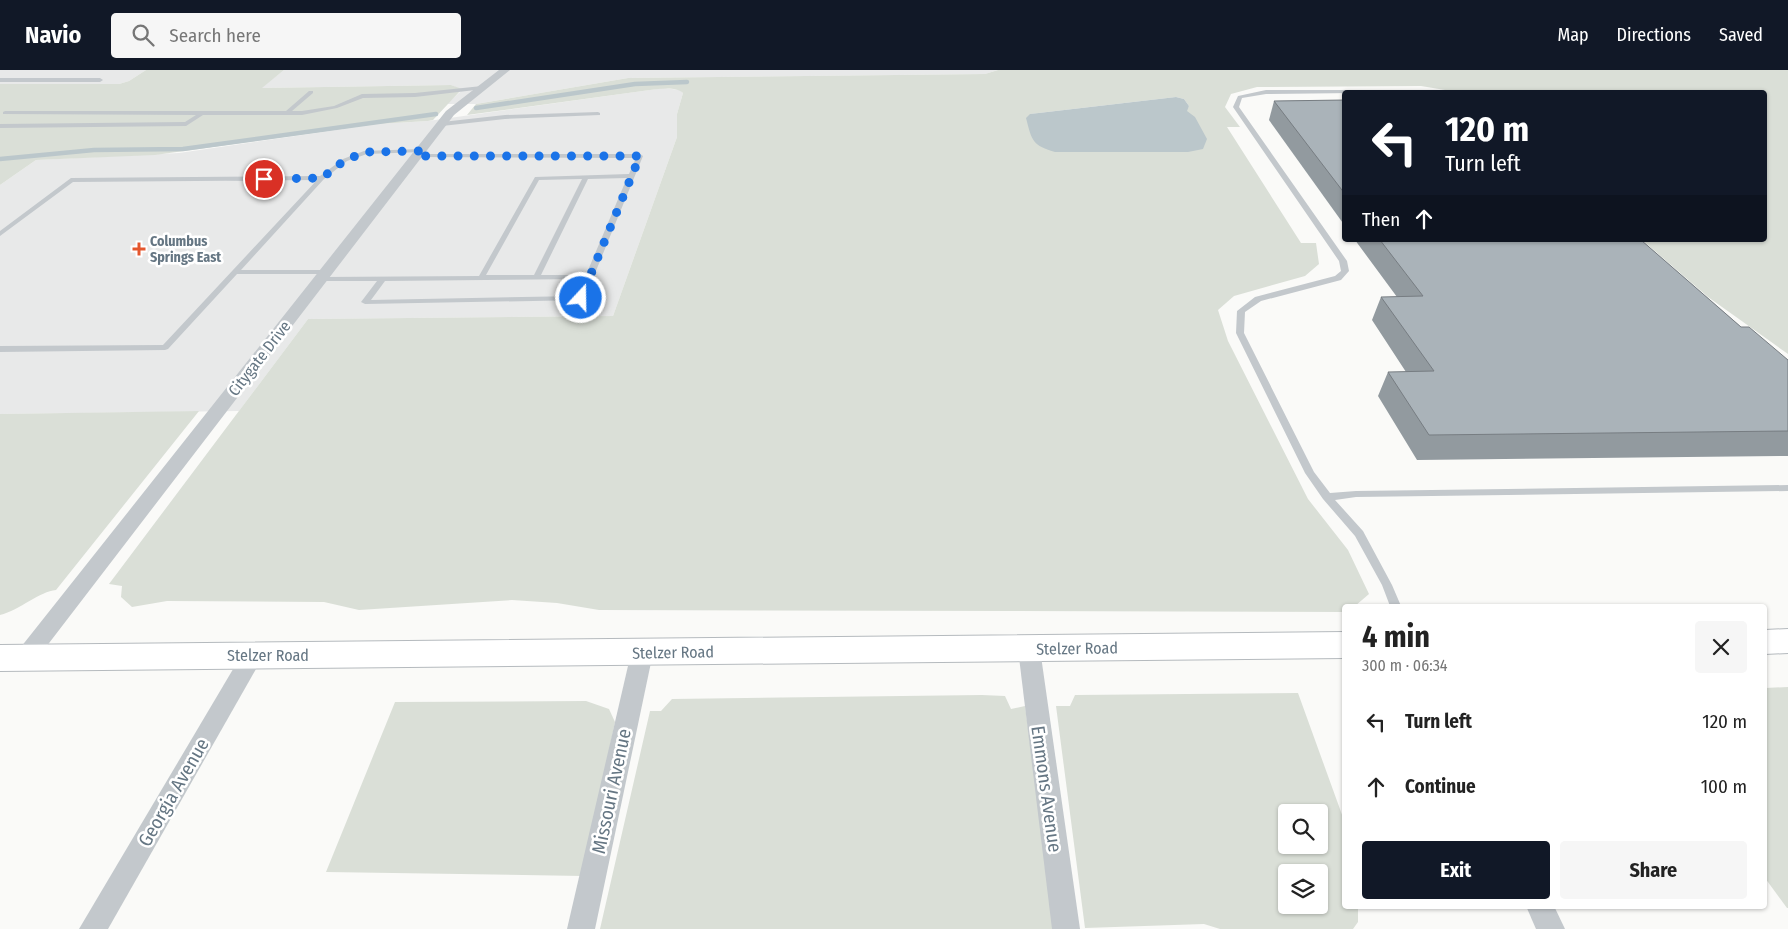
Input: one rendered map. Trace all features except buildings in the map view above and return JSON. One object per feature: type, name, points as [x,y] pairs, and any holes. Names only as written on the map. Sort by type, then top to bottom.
[{"type":"main road","points":[[1767,642],[1788,641]]},
{"type":"main road","name":"Stelzer Road","points":[[12,658],[1342,645]]},
{"type":"street","name":"Citygate Drive","points":[[12,658],[323,275],[450,113],[505,70]]},
{"type":"street","name":"Emmons Avenue","points":[[1029,649],[1066,929]]},
{"type":"street","name":"Missouri Avenue","points":[[581,929],[642,653]]},
{"type":"street","name":"Georgia Avenue","points":[[93,929],[253,655]]},
{"type":"street","points":[[1541,909],[1551,929]]},
{"type":"lane","points":[[44,80],[52,75]]},
{"type":"lane","points":[[0,80],[100,80]]},
{"type":"lane","points":[[2,114],[287,113],[335,107],[362,96],[415,95],[482,88]]},
{"type":"lane","points":[[287,113],[311,92]]},
{"type":"lane","points":[[1342,92],[1266,92],[1240,96],[1236,107],[1343,261],[1345,271],[1338,278],[1258,299],[1242,311],[1240,333],[1310,473],[1327,497],[1359,534],[1387,585],[1394,604]]},
{"type":"lane","points":[[0,126],[186,124],[202,113]]},
{"type":"lane","points":[[442,124],[505,117],[598,114]]},
{"type":"lane","points":[[0,349],[165,347],[322,178],[345,160],[366,152],[640,156],[581,298],[365,302],[382,278]]},
{"type":"lane","points":[[481,278],[537,178],[631,176]]},
{"type":"lane","points":[[536,278],[586,177]]},
{"type":"lane","points":[[0,234],[71,180],[322,178]]},
{"type":"lane","points":[[236,272],[382,278],[589,277]]},
{"type":"lane","points":[[1327,497],[1356,494],[1788,488]]},
{"type":"shaded area","points":[[0,70],[146,70],[129,81],[119,84],[0,84]]},
{"type":"shaded area","points":[[146,70],[284,70],[262,88],[451,85],[462,89],[433,120],[378,124],[155,155],[36,160],[0,185],[0,84],[119,84],[129,81]]},
{"type":"shaded area","points":[[284,70],[998,70],[985,74],[628,78],[476,104],[447,104],[462,90],[451,85],[261,88]]},
{"type":"shaded area","points":[[998,70],[1788,70],[1788,354],[1708,297],[1644,242],[1767,242],[1767,90],[1445,90],[1421,86],[1257,87],[1231,94],[1225,107],[1240,127],[1227,127],[1301,243],[1316,243],[1319,264],[1305,276],[1234,296],[1218,310],[1228,341],[1308,499],[1348,550],[1369,594],[1357,604],[1342,604],[1342,612],[599,610],[557,603],[512,600],[359,610],[324,602],[167,601],[132,607],[121,597],[122,586],[109,584],[308,319],[613,316],[677,137],[677,114],[683,93],[672,89],[658,89],[467,115],[476,104],[628,78],[985,74]],"holes":[[[1176,97],[1184,99],[1189,106],[1186,111],[1030,114]]]},
{"type":"shaded area","points":[[664,88],[680,90],[683,93],[677,114],[677,137],[613,316],[308,319],[239,411],[0,414],[0,185],[36,160],[179,153],[378,124],[428,121]]},
{"type":"shaded area","points":[[1176,97],[1184,99],[1189,106],[1187,111],[1195,117],[1207,139],[1203,149],[1188,152],[1055,152],[1042,147],[1034,141],[1026,118],[1030,114]]},
{"type":"shaded area","points":[[199,411],[56,590],[43,594],[0,615],[0,414]]},
{"type":"shaded area","points":[[1788,687],[1788,908],[1767,881],[1767,688]]},
{"type":"shaded area","points":[[1298,693],[1342,815],[1342,909],[1358,909],[1358,922],[1353,929],[1220,929],[1204,924],[1085,928],[1056,706],[1070,706],[1075,695]]},
{"type":"shaded area","points":[[1005,696],[1011,709],[1025,706],[1055,929],[600,929],[650,711],[661,711],[672,699]]},
{"type":"shaded area","points":[[586,701],[609,709],[615,722],[583,876],[326,872],[395,702]]},
{"type":"waterway","points":[[476,108],[635,84],[687,82]]},
{"type":"waterway","points":[[0,159],[94,150],[183,149],[436,114]]},
{"type":"place","name":"Columbus Springs East","points":[[139,249]]},
{"type":"route","points":[[264,179],[322,178],[345,160],[366,152],[420,151],[417,156],[640,156],[581,298]]}]
